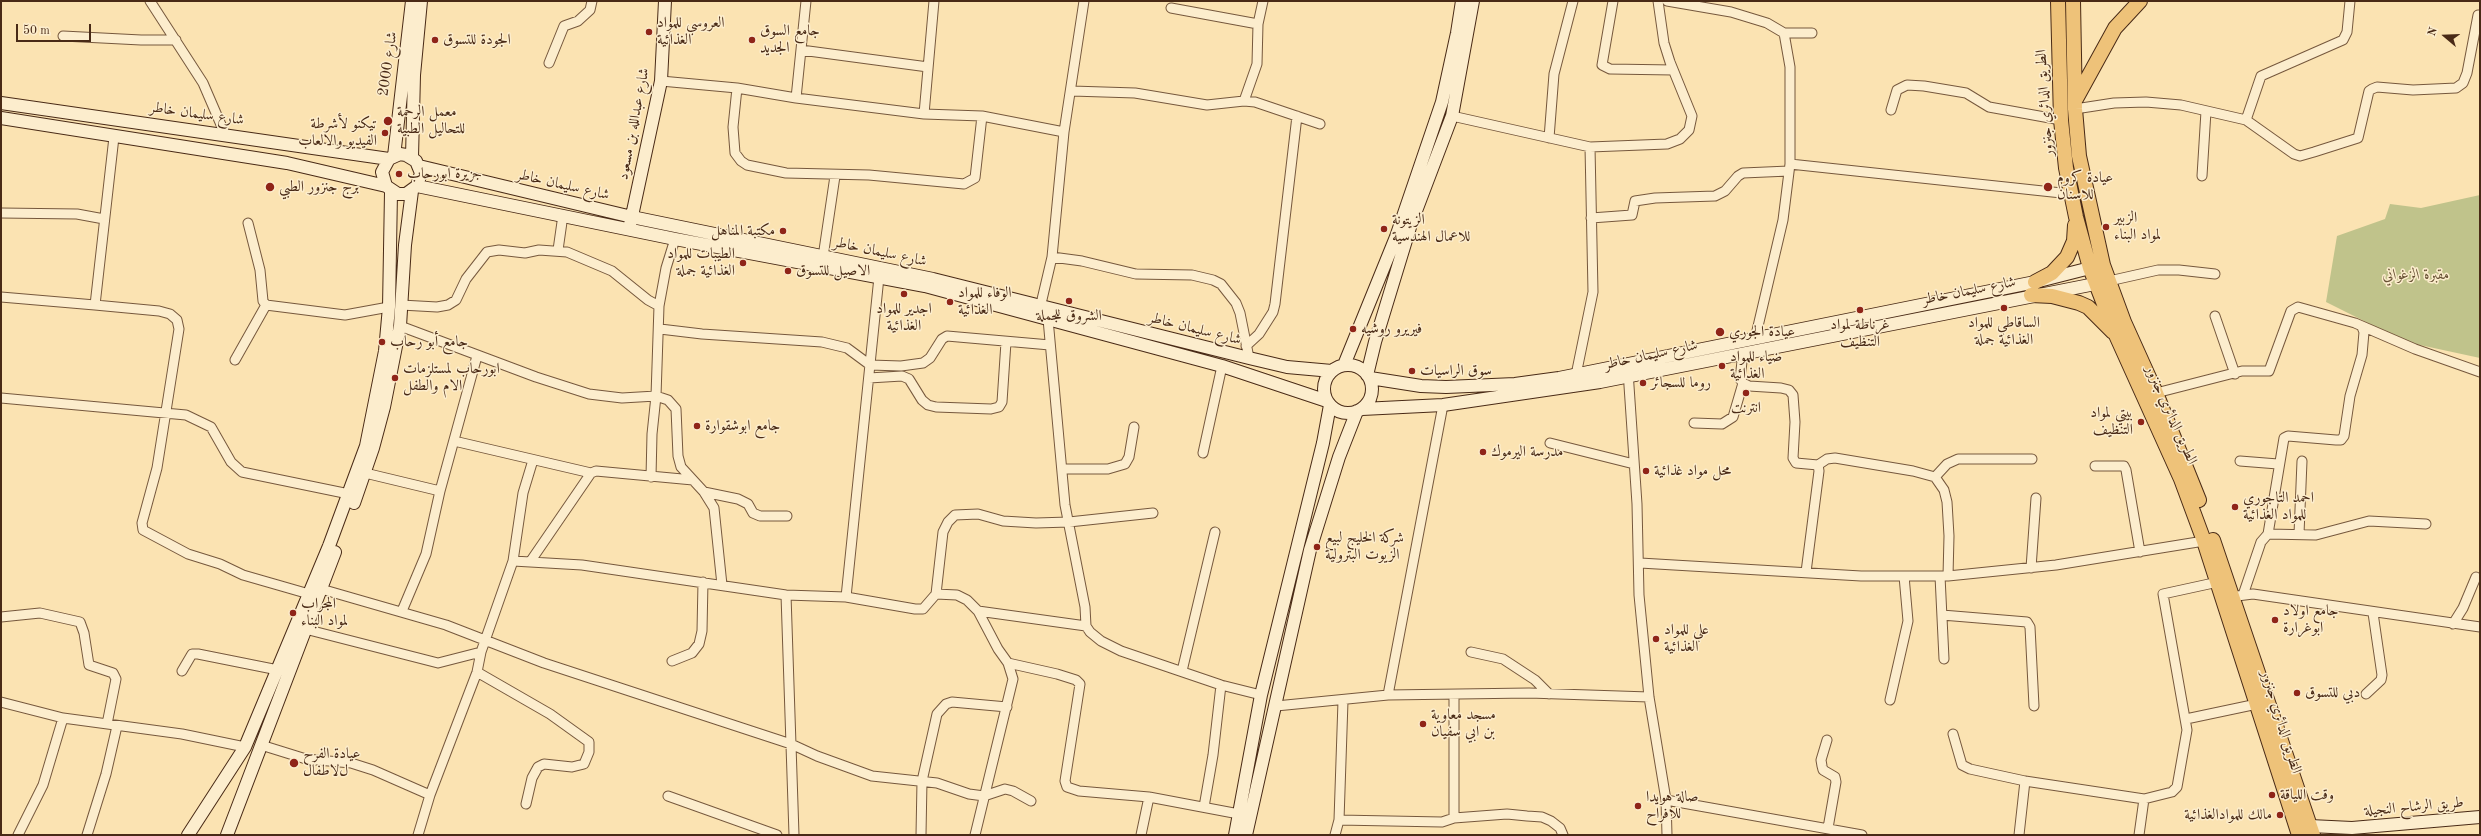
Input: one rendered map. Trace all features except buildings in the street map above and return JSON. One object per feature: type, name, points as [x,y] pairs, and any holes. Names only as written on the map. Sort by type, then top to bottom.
[{"type":"main road","name":"شارع 2000","points":[[391,158],[412,1]]},
{"type":"main road","points":[[188,835],[245,747],[309,594],[349,494],[366,446],[395,306],[415,188],[421,173],[416,162],[414,75],[421,1]]},
{"type":"main road","name":"شارع عبدالله بن مسعود","points":[[630,223],[661,80],[665,1]]},
{"type":"main road","points":[[1344,365],[1396,237],[1426,152],[1442,102],[1457,33],[1462,1]]},
{"type":"main road","points":[[1246,835],[1310,550],[1339,457],[1359,410],[1370,398],[1372,392],[1369,377],[1375,342],[1411,224],[1452,116],[1473,1]]},
{"type":"main road","points":[[2052,1],[2053,29],[2060,84]]},
{"type":"main road","name":"الطريق الدائري جنزور","points":[[2058,1],[2061,120],[2071,194],[2076,217],[2097,266],[2116,335],[2181,479],[2204,541],[2257,704],[2302,832]]},
{"type":"main road","name":"الطريق الدائري جنزور","points":[[2072,1],[2075,105],[2079,156],[2097,266]]},
{"type":"main road","points":[[2075,105],[2115,28],[2140,1]]},
{"type":"main road","name":"شارع سليمان خاطر","points":[[1,103],[391,158]]},
{"type":"main road","points":[[1,118],[114,137],[287,162],[388,189],[398,194],[415,188]]},
{"type":"main road","points":[[227,835],[365,474],[384,407],[400,326],[395,306],[388,189],[382,172],[391,158],[400,154],[416,162]]},
{"type":"main road","name":"شارع سليمان خاطر","points":[[416,162],[630,223],[675,239],[925,286],[1222,366],[1328,403]]},
{"type":"main road","name":"شارع سليمان خاطر","points":[[415,188],[563,215],[630,223],[823,256],[934,279],[1040,308],[1249,358],[1287,366],[1332,371]]},
{"type":"main road","points":[[2076,217],[2074,241],[2067,257],[2052,273],[2033,289],[2088,307],[2116,335]]},
{"type":"main road","name":"شارع سليمان خاطر","points":[[1359,410],[1442,405],[1628,371],[1743,353],[2033,289],[2097,266]]},
{"type":"main road","name":"شارع سليمان خاطر","points":[[1369,377],[1421,386],[1446,387],[1515,384],[1576,375],[1628,371],[1755,339],[2033,289],[2102,282]]},
{"type":"main road","name":"الطريق الدائري جنزور","points":[[2102,282],[2124,322],[2156,393],[2238,596],[2302,832]]},
{"type":"main road","points":[[1235,835],[1262,696],[1306,516],[1328,403],[1324,389],[1325,382],[1332,371],[1344,365],[1359,368],[1369,377]]},
{"type":"main road","points":[[1328,403],[1339,412],[1347,413],[1359,410]]},
{"type":"main road","name":"طريق الرشاح النجيلة","points":[[2302,832],[2348,832],[2480,817]]},
{"type":"street","points":[[150,1],[203,83],[225,134]]},
{"type":"street","points":[[549,62],[564,26],[578,21],[590,10],[592,1]]},
{"type":"street","points":[[796,98],[806,1]]},
{"type":"street","points":[[924,114],[934,1]]},
{"type":"street","points":[[1040,308],[1052,257],[1064,132],[1072,91],[1084,1]]},
{"type":"street","points":[[1244,101],[1257,64],[1258,24],[1263,1]]},
{"type":"street","points":[[1549,138],[1554,74],[1573,1]]},
{"type":"street","points":[[1613,1],[1602,65],[1610,69],[1673,70]]},
{"type":"street","points":[[1452,116],[1590,147],[1667,144],[1685,136],[1692,123],[1692,116],[1673,70],[1664,43],[1658,1]]},
{"type":"street","points":[[1667,1],[1732,12],[1766,23],[1784,33],[1812,33]]},
{"type":"street","points":[[2246,120],[2261,76],[2343,40],[2347,32],[2350,1]]},
{"type":"street","points":[[1171,8],[1258,24]]},
{"type":"street","points":[[2075,105],[2146,102],[2206,111],[2246,120],[2289,151],[2300,156],[2356,141],[2360,135],[2369,92],[2372,89],[2377,87],[2414,90],[2456,88],[2463,83],[2467,73],[2478,15]]},
{"type":"street","points":[[1755,339],[1783,220],[1790,167],[1790,67],[1784,33]]},
{"type":"street","points":[[63,36],[141,40],[176,40]]},
{"type":"street","points":[[801,50],[928,67]]},
{"type":"street","points":[[661,80],[737,88],[796,98],[924,114],[982,116],[1064,132]]},
{"type":"street","points":[[1891,110],[1897,90],[1908,85],[1966,93],[1989,108],[2061,120]]},
{"type":"street","points":[[737,88],[733,142],[735,153],[741,161],[761,169],[786,173],[835,176],[869,175],[956,185],[971,182],[975,178],[977,168],[982,116]]},
{"type":"street","points":[[1072,91],[1134,93],[1207,105],[1244,101],[1273,107],[1320,124]]},
{"type":"street","points":[[2202,176],[2206,111]]},
{"type":"street","points":[[1246,346],[1259,334],[1273,312],[1297,116]]},
{"type":"street","points":[[95,305],[114,137]]},
{"type":"street","points":[[1576,375],[1592,292],[1590,147]]},
{"type":"street","points":[[1591,218],[1632,215],[1635,201],[1655,198],[1715,196],[1725,191],[1738,176],[1743,174],[1790,167],[2071,194]]},
{"type":"street","points":[[823,256],[835,176]]},
{"type":"street","points":[[1,213],[78,214],[104,219]]},
{"type":"street","points":[[558,250],[563,215]]},
{"type":"street","points":[[248,223],[260,270],[263,301],[266,306]]},
{"type":"street","points":[[652,477],[652,434],[660,329],[659,306],[666,268],[675,239]]},
{"type":"street","points":[[266,306],[339,315],[395,306],[437,307],[448,305],[456,300],[466,279],[487,252],[491,250],[525,253],[539,250],[558,250],[576,255],[612,271],[642,296],[659,306]]},
{"type":"street","points":[[1052,257],[1082,261],[1136,274],[1192,275],[1213,280],[1221,284],[1236,303],[1240,314],[1249,358]]},
{"type":"street","points":[[2102,282],[2158,270],[2179,270],[2215,274]]},
{"type":"street","points":[[846,597],[879,277]]},
{"type":"street","points":[[1,296],[158,310],[170,314],[177,320],[179,329],[166,413],[157,468],[142,523],[143,530],[188,554],[220,564],[243,575],[309,594]]},
{"type":"street","points":[[235,360],[266,306]]},
{"type":"street","points":[[2156,393],[2242,371],[2270,370],[2294,308],[2329,314],[2415,349],[2480,372]]},
{"type":"street","points":[[2215,316],[2235,374]]},
{"type":"street","points":[[1048,319],[1065,504],[1085,607],[1086,626],[1090,632],[1101,641],[1121,651],[1221,685],[1262,696]]},
{"type":"street","points":[[400,326],[477,356],[589,394],[622,398],[656,396],[668,400],[676,409],[678,456],[681,467],[704,492],[714,508],[722,585]]},
{"type":"street","points":[[2238,596],[2261,542],[2268,534],[2282,443],[2288,436],[2336,440],[2343,438],[2350,396],[2362,355],[2364,332],[2362,327]]},
{"type":"street","points":[[660,329],[836,344],[847,348],[870,365],[901,366],[923,363],[930,358],[942,339],[947,336],[1050,346]]},
{"type":"street","points":[[868,378],[902,376],[909,379],[922,400],[928,405],[936,407],[991,409],[999,407],[1002,402],[1006,342]]},
{"type":"street","points":[[1694,423],[1722,424],[1733,417],[1743,383],[1740,371],[1743,353]]},
{"type":"street","points":[[402,611],[426,554],[440,491],[477,356]]},
{"type":"street","points":[[1203,453],[1222,366]]},
{"type":"street","points":[[1628,371],[1640,563],[1639,595],[1649,697],[1666,800],[1667,835]]},
{"type":"street","points":[[1743,383],[1749,386],[1789,390],[1793,395],[1793,458],[1796,463],[1818,465],[1827,459],[1835,458],[1913,471],[1935,477],[1944,490],[1947,502],[1949,536],[1944,576],[1942,615],[1944,659]]},
{"type":"street","points":[[1,398],[186,415],[211,428],[231,462],[242,472],[349,494]]},
{"type":"street","points":[[1388,695],[1442,405]]},
{"type":"street","points":[[1062,469],[1108,469],[1125,464],[1129,457],[1134,427]]},
{"type":"street","points":[[454,441],[591,473],[596,471],[693,480]]},
{"type":"street","points":[[1550,443],[1634,464]]},
{"type":"street","points":[[1935,477],[1947,464],[1958,459],[2032,459]]},
{"type":"street","points":[[418,835],[430,795],[477,672],[481,652],[486,642],[514,560],[523,493],[533,460]]},
{"type":"street","points":[[2240,461],[2278,464]]},
{"type":"street","points":[[2299,534],[2302,461]]},
{"type":"street","points":[[1806,572],[1819,471],[1818,465]]},
{"type":"street","points":[[2095,466],[2124,466],[2126,470],[2140,552]]},
{"type":"street","points":[[530,562],[591,473]]},
{"type":"street","points":[[365,474],[440,491]]},
{"type":"street","points":[[704,492],[738,499],[748,504],[753,512],[760,516],[786,516]]},
{"type":"street","points":[[2031,568],[2036,498]]},
{"type":"street","points":[[514,560],[582,565],[786,595],[846,597],[915,609],[924,609],[936,594],[943,532],[948,522],[955,515],[978,514],[1003,521],[1036,523],[1069,522],[1153,513]]},
{"type":"street","points":[[2268,534],[2316,534],[2369,521],[2426,524]]},
{"type":"street","points":[[1182,671],[1215,532]]},
{"type":"street","points":[[1640,563],[1806,572],[1944,576],[2031,568],[2204,541]]},
{"type":"street","points":[[1890,700],[1908,621],[1904,576]]},
{"type":"street","points":[[2453,624],[2463,608],[2476,577]]},
{"type":"street","points":[[672,661],[692,653],[699,644],[702,630],[703,582]]},
{"type":"street","points":[[1953,734],[1962,765],[2025,781],[2144,799],[2172,792],[2177,787],[2186,745],[2186,719],[2163,594],[2218,582]]},
{"type":"street","points":[[321,589],[402,611],[446,625],[486,642],[607,685],[791,744],[817,756],[872,776],[922,782],[949,787],[969,794],[984,796],[1004,789],[1013,791],[1031,801]]},
{"type":"street","points":[[936,594],[957,595],[967,600],[978,611],[998,649],[1008,663],[1012,679],[1007,707],[975,835]]},
{"type":"street","points":[[2238,596],[2253,594],[2373,613],[2480,627]]},
{"type":"street","points":[[786,595],[794,835]]},
{"type":"street","points":[[978,611],[1086,626]]},
{"type":"street","points":[[1,616],[40,613],[80,622],[84,633],[89,665],[113,673],[116,679],[107,724]]},
{"type":"street","points":[[2366,694],[2381,680],[2382,675],[2373,613]]},
{"type":"street","points":[[1942,615],[2027,622],[2030,627],[2034,706]]},
{"type":"street","points":[[305,629],[438,663],[481,652]]},
{"type":"street","points":[[1471,652],[1509,662],[1535,680],[1549,694]]},
{"type":"street","points":[[182,672],[192,654],[278,670]]},
{"type":"street","points":[[1008,663],[1057,674],[1076,680],[1080,684],[1065,781],[1067,787],[1079,791],[1148,797],[1239,814]]},
{"type":"street","points":[[477,672],[550,714],[589,742],[590,752],[584,764],[572,767],[544,764],[538,767],[532,778],[526,804]]},
{"type":"street","points":[[1204,807],[1213,755],[1221,685]]},
{"type":"street","points":[[1276,706],[1388,695],[1454,696],[1549,694],[1649,697]]},
{"type":"street","points":[[1454,696],[1454,818]]},
{"type":"street","points":[[1335,835],[1339,820],[1343,700]]},
{"type":"street","points":[[1,702],[63,718],[182,734],[245,747]]},
{"type":"street","points":[[921,835],[922,782],[937,714],[946,704],[962,702],[1007,707]]},
{"type":"street","points":[[2186,719],[2257,704]]},
{"type":"street","points":[[18,835],[43,785],[63,718]]},
{"type":"street","points":[[87,835],[106,774],[117,726]]},
{"type":"street","points":[[1827,740],[1822,766],[1823,770],[1835,777],[1836,782],[1828,828]]},
{"type":"street","points":[[261,745],[306,759],[351,763],[373,770],[430,795]]},
{"type":"street","points":[[2019,835],[2025,781]]},
{"type":"street","points":[[668,796],[778,835]]},
{"type":"street","points":[[1141,835],[1148,797]]},
{"type":"street","points":[[2139,835],[2144,799]]},
{"type":"street","points":[[1666,800],[1862,835]]},
{"type":"street","points":[[1339,820],[1442,822],[1454,818],[1507,814],[1542,817],[1560,828],[1563,835]]},
{"type":"green space","name":"مقبرة الزغواني","points":[[2480,195],[2480,358],[2406,342],[2326,302],[2337,236],[2385,219],[2390,204],[2421,208]]},
{"type":"place","name":"العروسي للمواد الغذائية","points":[[649,32]]},
{"type":"place","name":"الجودة للتسوق","points":[[435,40]]},
{"type":"place","name":"جامع السوق الجديد","points":[[752,40]]},
{"type":"place","name":"معمل الرحمة للتحاليل الطبية","points":[[388,121]]},
{"type":"place","name":"تيكنو لأشرطة الفيديو والالعاب","points":[[385,133]]},
{"type":"place","name":"جزيرة ابورحاب","points":[[399,174]]},
{"type":"place","name":"برج جنزور الطبي","points":[[270,187]]},
{"type":"place","name":"عيادة كروم للاسنان","points":[[2048,187]]},
{"type":"place","name":"الزبير لمواد البناء","points":[[2106,227]]},
{"type":"place","name":"الزيتونة للاعمال الهندسية","points":[[1384,229]]},
{"type":"place","name":"مكتبة المناهل","points":[[783,231]]},
{"type":"place","name":"الطيبات للمواد الغذائية جملة","points":[[743,263]]},
{"type":"place","name":"الاصيل للتسوق","points":[[788,271]]},
{"type":"place","name":"اجدير للمواد الغذائية","points":[[904,294]]},
{"type":"place","name":"الشروق للجملة","points":[[1069,301]]},
{"type":"place","name":"الوفاء للمواد الغذائية","points":[[950,302]]},
{"type":"place","name":"الساقاطي للمواد الغذائية جملة","points":[[2004,308]]},
{"type":"place","name":"غرناطة لمواد التنظيف","points":[[1860,310]]},
{"type":"place","name":"فيريرو روشيه","points":[[1353,329]]},
{"type":"place","name":"عيادة الجوري","points":[[1720,332]]},
{"type":"place","name":"جامع أبو رحاب","points":[[382,342]]},
{"type":"place","name":"ضياء للمواد الغذائية","points":[[1722,366]]},
{"type":"place","name":"سوق الراسيات","points":[[1412,371]]},
{"type":"place","name":"ابورحاب لمستلزمات الام والطفل","points":[[395,378]]},
{"type":"place","name":"روما للسجائر","points":[[1643,383]]},
{"type":"place","name":"انترنت","points":[[1746,393]]},
{"type":"place","name":"بيتي لمواد التنظيف","points":[[2141,422]]},
{"type":"place","name":"جامع ابوشقوارة","points":[[697,426]]},
{"type":"place","name":"مدرسة اليرموك","points":[[1483,452]]},
{"type":"place","name":"محل مواد غذائية","points":[[1646,471]]},
{"type":"place","name":"احمد التاجوري للمواد الغذائية","points":[[2235,507]]},
{"type":"place","name":"شركة الخليج لبيع الزيوت البترولية","points":[[1317,547]]},
{"type":"place","name":"المجراب لمواد البناء","points":[[293,613]]},
{"type":"place","name":"جامع اولاد ابوغرارة","points":[[2275,620]]},
{"type":"place","name":"علي للمواد الغذائية","points":[[1656,639]]},
{"type":"place","name":"دبي للتسوق","points":[[2297,693]]},
{"type":"place","name":"مسجد معاوية بن ابي سفيان","points":[[1423,724]]},
{"type":"place","name":"عيادة الفرح لﻻطفال","points":[[294,763]]},
{"type":"place","name":"وقت اللياقة","points":[[2272,795]]},
{"type":"place","name":"صالة هويدا للافراح","points":[[1638,806]]},
{"type":"place","name":"مالك للموادالغذائية","points":[[2280,815]]}]
